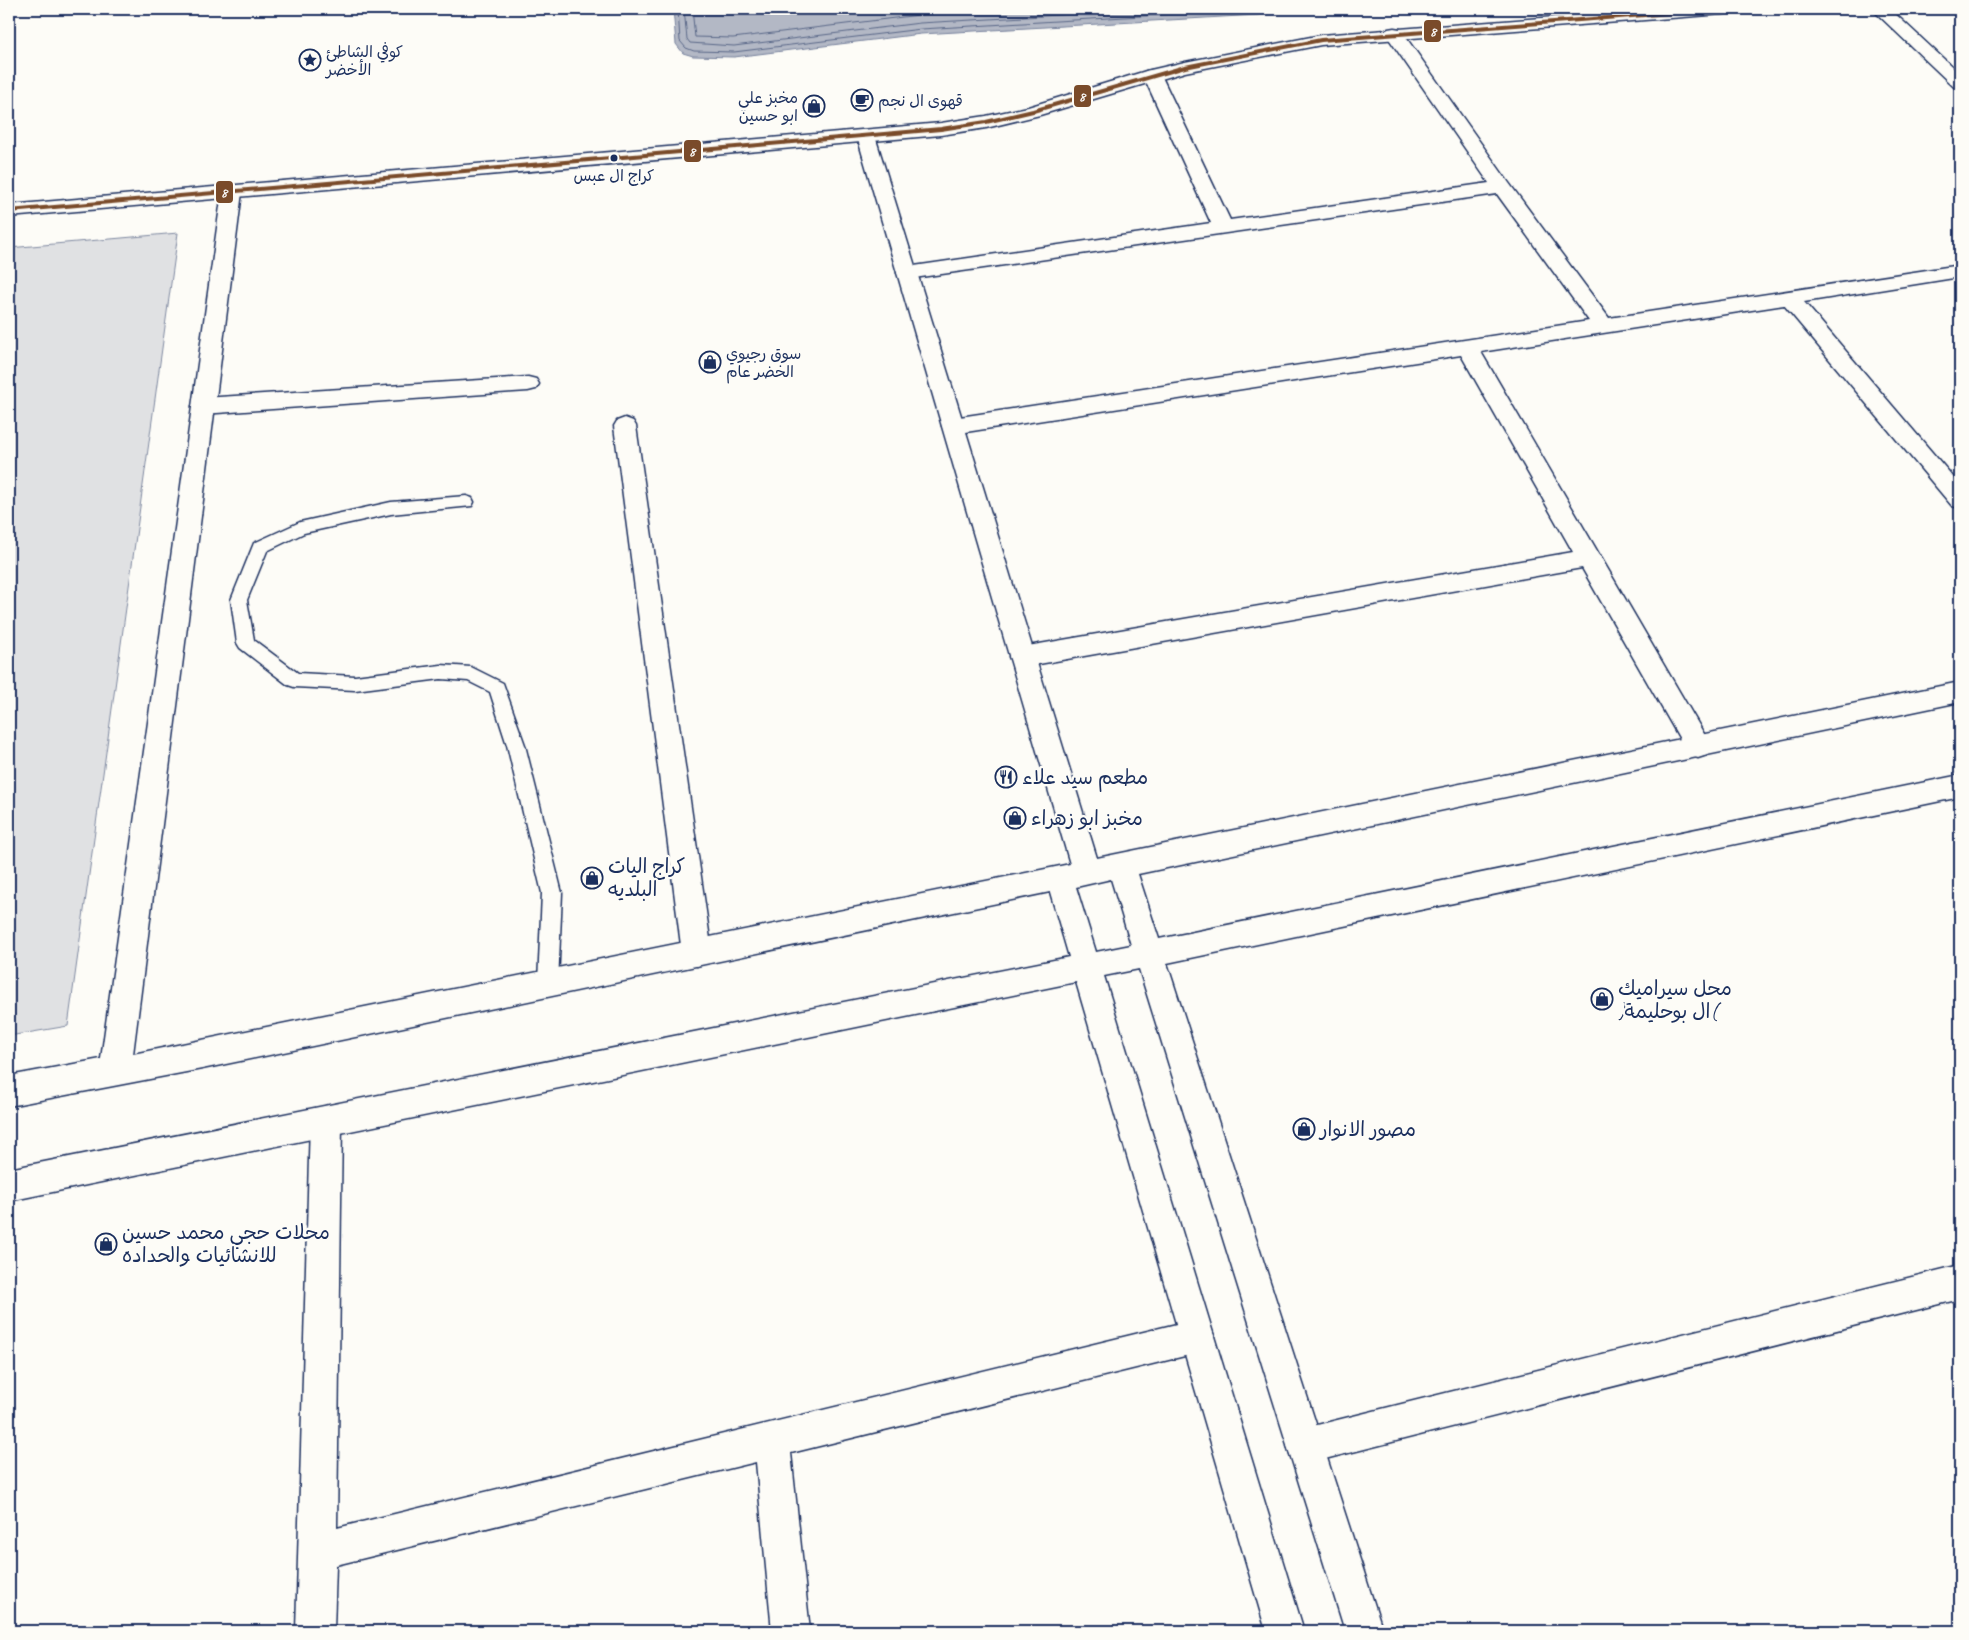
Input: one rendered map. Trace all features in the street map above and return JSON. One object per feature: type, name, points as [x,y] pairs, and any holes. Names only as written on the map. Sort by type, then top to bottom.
[{"type":"street","points":[[9,211],[866,136],[986,122],[1033,111],[1152,75],[1321,40],[1724,9]]},
{"type":"street","points":[[1880,9],[1960,83]]},
{"type":"street","points":[[1394,33],[1502,187],[1604,326]]},
{"type":"street","points":[[1152,75],[1223,227]]},
{"type":"street","points":[[866,136],[1022,657],[1073,876],[1086,967],[1285,1631]]},
{"type":"street","points":[[907,273],[1502,187]]},
{"type":"street","points":[[115,1071],[232,192]]},
{"type":"street","points":[[953,426],[1960,271]]},
{"type":"street","points":[[1789,297],[1960,500]]},
{"type":"street","points":[[1466,347],[1698,746]]},
{"type":"street","points":[[203,406],[528,384]]},
{"type":"street","points":[[624,426],[697,953]]},
{"type":"street","points":[[1022,657],[1589,558]]},
{"type":"street","points":[[9,1091],[697,953],[1960,692]]},
{"type":"street","points":[[9,1185],[1086,967],[1960,786]]},
{"type":"street","points":[[1121,866],[1364,1631]]},
{"type":"street","points":[[314,1631],[318,1551],[326,1121]]},
{"type":"street","points":[[1305,1446],[1960,1282]]},
{"type":"street","points":[[318,1551],[1197,1336]]},
{"type":"street","points":[[772,1440],[792,1631]]},
{"type":"lane","points":[[466,502],[391,508],[300,528],[260,547],[239,600],[246,643],[294,680],[355,683],[441,672],[471,674],[498,688],[516,745],[552,892],[548,983]]},
{"type":"shaded area","points":[[178,233],[68,1026],[9,1036],[9,248]]},
{"type":"water","points":[[673,9],[1282,9],[1258,15],[921,34],[734,57],[693,56],[683,53],[676,44]]},
{"type":"transit line","name":"8","points":[[9,211],[941,129],[986,122],[1033,111],[1185,67],[1321,40],[1723,9]]},
{"type":"place","name":"كوفي الشاطئ الأخضر","points":[[310,60]]},
{"type":"place","name":"قهوى ال نجم","points":[[862,100]]},
{"type":"place","name":"مخبز علي ابو حسين","points":[[814,106]]},
{"type":"place","name":"كراج ال عبس","points":[[614,158]]},
{"type":"place","name":"سوق رجيوي الخضر عام","points":[[710,362]]},
{"type":"place","name":"مطعم سيد علاء","points":[[1006,777]]},
{"type":"place","name":"مخبز ابو زهراء","points":[[1015,818]]},
{"type":"place","name":"كراج اليات البلديه","points":[[592,878]]},
{"type":"place","name":"محل سيراميك )ال بوحليمة(","points":[[1602,999]]},
{"type":"place","name":"مصور الانوار","points":[[1304,1129]]},
{"type":"place","name":"محلات حجي محمد حسين للانشائيات والحداده","points":[[106,1244]]}]
